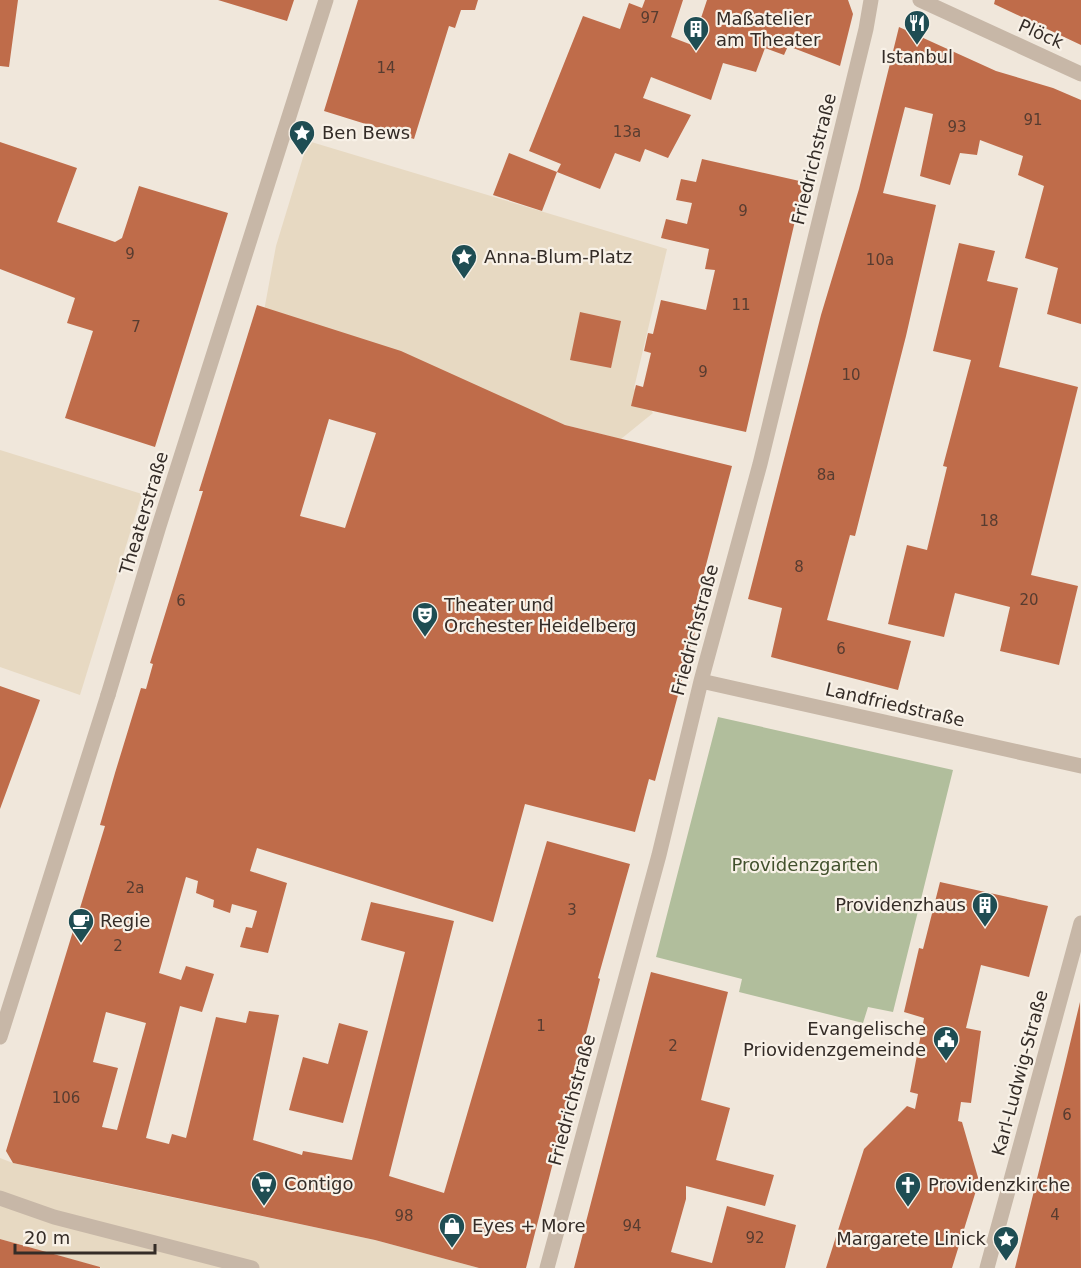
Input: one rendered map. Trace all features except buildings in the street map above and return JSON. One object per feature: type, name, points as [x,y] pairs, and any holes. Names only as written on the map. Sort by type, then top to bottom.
[{"type":"street","name":"Theaterstraße","points":[[0,1037],[326,0]]},
{"type":"street","name":"Friedrichstraße","points":[[547,1268],[659,855],[701,681],[760,464],[866,29],[871,0]]},
{"type":"street","name":"Plöck","points":[[920,0],[1081,74]]},
{"type":"street","name":"Landfriedstraße","points":[[701,681],[1081,766]]},
{"type":"street","name":"Karl-Ludwig-Straße","points":[[987,1268],[1081,923]]},
{"type":"street","points":[[0,1198],[54,1217],[252,1268]]},
{"type":"green space","name":"Providenzgarten","points":[[718,717],[953,770],[893,1012],[868,1007],[863,1023],[739,992],[742,979],[656,957]]},
{"type":"shaded area","name":"Anna-Blum-Platz","points":[[308,141],[667,249],[634,388],[653,413],[621,439],[565,425],[264,311],[276,246]]},
{"type":"shaded area","points":[[0,450],[142,494],[80,695],[0,667]]},
{"type":"shaded area","points":[[0,1158],[13,1163],[104,1183],[375,1240],[479,1268],[102,1268],[0,1239]]},
{"type":"place","name":"Istanbul","points":[[917,46]]},
{"type":"place","name":"Maßatelier am Theater","points":[[696,52]]},
{"type":"place","name":"Ben Bews","points":[[302,156]]},
{"type":"place","name":"Anna-Blum-Platz","points":[[464,280]]},
{"type":"place","name":"Theater und Orchester Heidelberg","points":[[425,638]]},
{"type":"place","name":"Providenzhaus","points":[[985,928]]},
{"type":"place","name":"Regie","points":[[81,944]]},
{"type":"place","name":"Evangelische Priovidenzgemeinde","points":[[946,1062]]},
{"type":"place","name":"Contigo","points":[[264,1207]]},
{"type":"place","name":"Providenzkirche","points":[[908,1208]]},
{"type":"place","name":"Eyes + More","points":[[452,1249]]},
{"type":"place","name":"Margarete Linick","points":[[1006,1262]]}]
